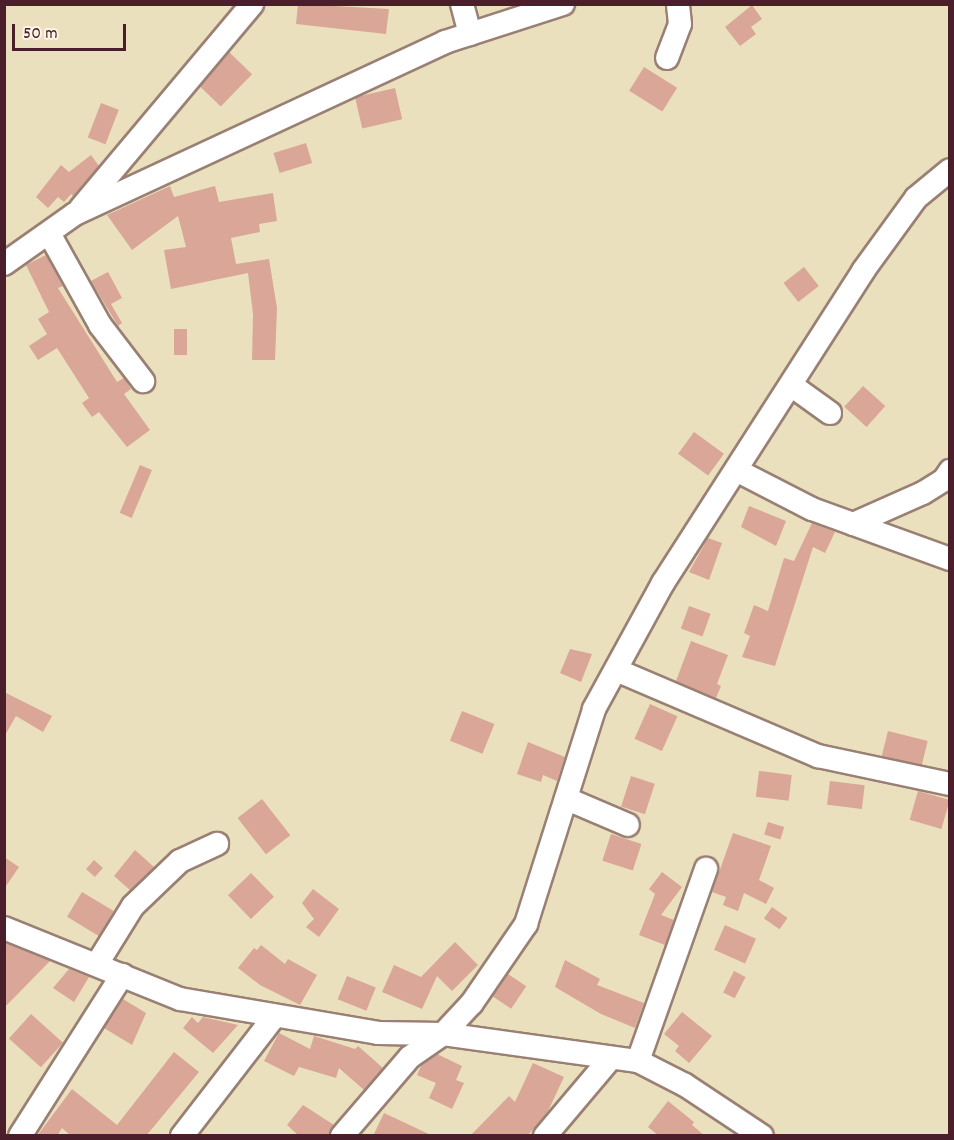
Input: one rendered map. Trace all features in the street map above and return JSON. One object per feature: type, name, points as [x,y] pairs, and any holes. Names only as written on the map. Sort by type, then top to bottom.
[{"type":"street","points":[[4,264],[50,235],[75,214],[252,4]]},
{"type":"street","points":[[462,4],[470,34]]},
{"type":"street","points":[[75,214],[445,42],[563,4]]},
{"type":"street","points":[[667,58],[680,24],[678,4]]},
{"type":"street","points":[[342,1136],[410,1057],[443,1034],[472,1003],[526,924],[594,709],[663,583],[863,271],[916,198],[950,170]]},
{"type":"street","points":[[50,235],[100,325],[143,381]]},
{"type":"street","points":[[791,385],[830,413]]},
{"type":"street","points":[[736,470],[812,509],[950,559]]},
{"type":"street","points":[[853,524],[923,493],[944,480],[950,471]]},
{"type":"street","points":[[616,670],[818,756],[950,784]]},
{"type":"street","points":[[567,799],[628,825]]},
{"type":"street","points":[[97,964],[133,906],[180,861],[217,844]]},
{"type":"street","points":[[638,1061],[706,869]]},
{"type":"street","points":[[4,928],[180,999],[274,1017],[378,1033],[443,1034],[638,1061],[735,1129],[762,1136]]},
{"type":"street","points":[[20,1136],[122,975]]},
{"type":"street","points":[[183,1136],[274,1017]]},
{"type":"street","points":[[545,1136],[612,1058]]},
{"type":"building","points":[[298,4],[389,9],[386,34],[296,24]]},
{"type":"building","points":[[752,5],[762,19],[751,27],[756,34],[740,46],[725,27]]},
{"type":"building","points":[[229,52],[252,74],[221,107],[198,84]]},
{"type":"building","points":[[644,67],[677,88],[662,111],[629,91]]},
{"type":"building","points":[[395,88],[402,119],[362,128],[355,97]]},
{"type":"building","points":[[101,103],[119,110],[105,144],[88,138]]},
{"type":"building","points":[[306,143],[312,163],[280,173],[273,153]]},
{"type":"building","points":[[91,155],[99,166],[73,196],[71,194],[64,202],[58,197],[48,208],[36,197],[61,165],[69,172]]},
{"type":"building","points":[[170,186],[174,197],[215,186],[219,202],[273,193],[277,221],[259,224],[260,232],[231,238],[236,264],[269,259],[277,308],[275,360],[252,360],[253,314],[248,273],[171,289],[164,250],[186,247],[178,216],[132,250],[107,215]]},
{"type":"building","points":[[46,255],[63,286],[58,288],[117,382],[124,378],[131,389],[124,394],[150,430],[127,447],[99,412],[92,417],[82,403],[89,398],[57,348],[38,360],[29,346],[47,334],[38,319],[49,312],[26,265]]},
{"type":"building","points":[[804,267],[819,286],[798,302],[784,283]]},
{"type":"building","points":[[108,272],[122,298],[111,304],[122,323],[118,326],[91,281]]},
{"type":"building","points":[[174,329],[187,329],[187,355],[174,355]]},
{"type":"building","points":[[863,386],[885,406],[867,427],[844,407]]},
{"type":"building","points":[[694,432],[724,454],[708,476],[678,454]]},
{"type":"building","points":[[140,465],[152,470],[132,518],[120,513]]},
{"type":"building","points":[[749,506],[786,521],[776,546],[741,527]]},
{"type":"building","points":[[812,523],[835,532],[825,553],[813,547],[775,666],[742,657],[750,636],[744,633],[754,605],[768,611],[784,558],[794,561]]},
{"type":"building","points":[[708,538],[722,543],[709,580],[689,572]]},
{"type":"building","points":[[689,606],[711,614],[702,636],[681,629]]},
{"type":"building","points":[[691,641],[728,655],[717,684],[721,686],[716,698],[676,681]]},
{"type":"building","points":[[570,649],[592,654],[581,682],[560,673]]},
{"type":"building","points":[[4,692],[52,716],[43,732],[16,716],[4,737]]},
{"type":"building","points":[[650,704],[677,716],[662,751],[635,739]]},
{"type":"building","points":[[462,711],[494,724],[482,754],[450,741]]},
{"type":"building","points":[[888,731],[928,741],[921,766],[882,756]]},
{"type":"building","points":[[528,742],[565,757],[557,781],[543,775],[541,782],[517,774]]},
{"type":"building","points":[[759,771],[792,775],[789,801],[756,797]]},
{"type":"building","points":[[631,776],[655,784],[645,814],[621,806]]},
{"type":"building","points":[[830,781],[865,785],[862,809],[827,805]]},
{"type":"building","points":[[918,791],[950,800],[941,829],[910,820]]},
{"type":"building","points":[[262,799],[290,835],[266,854],[238,818]]},
{"type":"building","points":[[768,822],[784,827],[780,839],[764,834]]},
{"type":"building","points":[[733,833],[771,846],[759,880],[774,888],[766,904],[744,893],[738,911],[723,905],[726,897],[712,892]]},
{"type":"building","points":[[611,834],[641,844],[633,871],[602,861]]},
{"type":"building","points":[[135,850],[154,867],[130,890],[114,876]]},
{"type":"building","points":[[4,857],[19,867],[4,889]]},
{"type":"building","points":[[94,860],[103,868],[95,877],[86,869]]},
{"type":"building","points":[[662,872],[682,887],[661,915],[674,920],[665,945],[639,935],[655,894],[649,889]]},
{"type":"building","points":[[251,873],[274,897],[251,919],[228,895]]},
{"type":"building","points":[[313,889],[339,909],[319,937],[306,927],[314,919],[302,903]]},
{"type":"building","points":[[82,892],[114,911],[99,936],[67,917]]},
{"type":"building","points":[[772,907],[788,918],[780,929],[764,918]]},
{"type":"building","points":[[725,925],[756,939],[745,963],[714,950]]},
{"type":"building","points":[[455,942],[478,965],[452,991],[437,976],[422,1009],[382,992],[394,965],[421,977]]},
{"type":"building","points":[[6,943],[50,961],[4,1008],[4,945]]},
{"type":"building","points":[[261,945],[285,964],[288,959],[317,975],[300,1005],[260,985],[238,968],[254,948],[257,950]]},
{"type":"building","points":[[565,960],[600,979],[597,985],[644,1003],[635,1028],[601,1014],[555,987]]},
{"type":"building","points":[[69,969],[89,977],[74,1002],[53,988]]},
{"type":"building","points":[[734,971],[746,977],[735,998],[723,992]]},
{"type":"building","points":[[508,974],[526,986],[511,1009],[493,996]]},
{"type":"building","points":[[347,976],[376,988],[366,1011],[338,999]]},
{"type":"building","points":[[123,999],[146,1013],[132,1045],[104,1028]]},
{"type":"building","points":[[682,1012],[712,1036],[689,1063],[675,1051],[679,1046],[664,1034]]},
{"type":"building","points":[[31,1014],[63,1043],[41,1067],[9,1039]]},
{"type":"building","points":[[192,1017],[198,1023],[203,1017],[238,1025],[213,1053],[183,1028]]},
{"type":"building","points":[[279,1033],[310,1049],[314,1036],[355,1049],[358,1046],[383,1068],[364,1090],[339,1068],[336,1078],[299,1067],[294,1076],[264,1061]]},
{"type":"building","points":[[174,1052],[199,1072],[146,1136],[71,1136],[62,1128],[57,1136],[37,1136],[72,1089],[117,1125]]},
{"type":"building","points":[[437,1054],[462,1066],[456,1080],[464,1083],[452,1109],[429,1098],[436,1083],[417,1075],[421,1066]]},
{"type":"building","points":[[533,1063],[564,1077],[548,1111],[534,1128],[527,1136],[470,1136],[509,1096],[515,1102]]},
{"type":"building","points":[[668,1101],[694,1122],[692,1125],[705,1136],[659,1136],[648,1127]]},
{"type":"building","points":[[303,1105],[334,1125],[328,1136],[299,1136],[287,1125]]},
{"type":"building","points":[[384,1113],[433,1136],[373,1136]]}]
